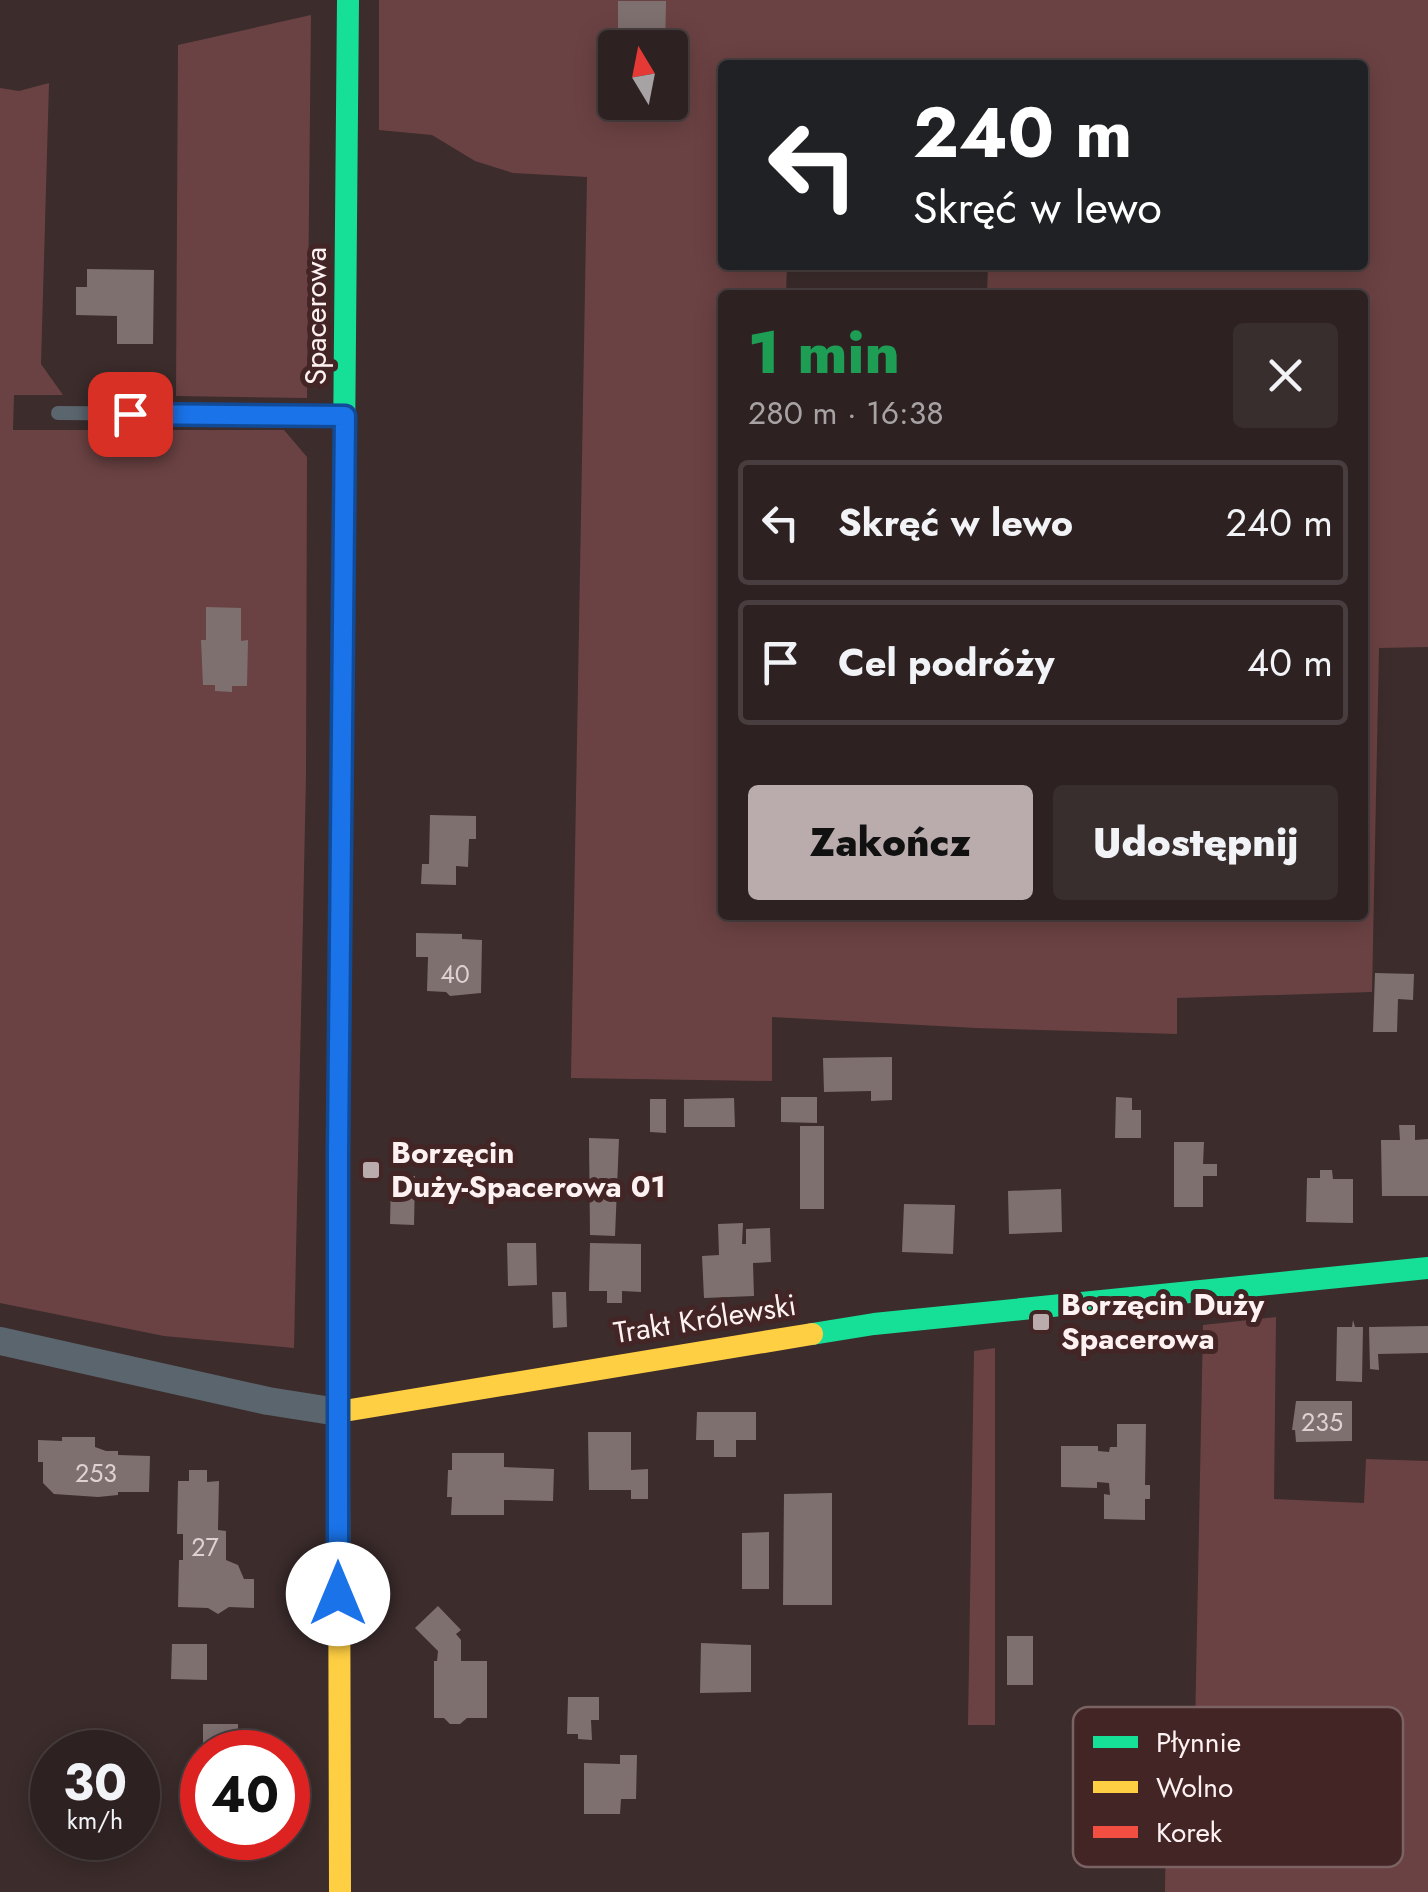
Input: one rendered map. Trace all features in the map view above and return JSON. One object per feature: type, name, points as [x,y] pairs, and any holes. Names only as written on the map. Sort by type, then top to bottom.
[{"type":"street","name":"Spacerowa","points":[[340,1892],[338,1412],[348,0]]},
{"type":"street","name":"Trakt Królewski","points":[[0,1341],[268,1401],[338,1412],[874,1324],[1428,1268]]},
{"type":"lane","points":[[58,413],[345,416]]},
{"type":"shaded area","points":[[379,0],[1428,0],[1428,647],[1379,648],[1372,992],[1177,998],[1177,1034],[772,1017],[772,1081],[571,1078],[587,177],[513,173],[475,161],[432,135],[379,130]]},
{"type":"shaded area","points":[[311,15],[307,398],[176,396],[178,45]]},
{"type":"shaded area","points":[[49,83],[41,364],[63,395],[14,395],[13,430],[284,430],[307,457],[306,775],[294,1348],[164,1336],[0,1303],[0,88],[19,91]]},
{"type":"shaded area","points":[[1276,1317],[1274,1499],[1364,1503],[1366,1459],[1428,1461],[1428,1892],[1165,1892],[1165,1867],[1403,1867],[1403,1707],[1195,1707],[1203,1325]]},
{"type":"shaded area","points":[[995,1348],[995,1725],[968,1725],[974,1351]]},
{"type":"building","points":[[618,1],[666,1],[665,30],[618,30]]},
{"type":"building","points":[[87,269],[154,270],[153,344],[117,344],[117,316],[76,315],[76,287],[87,287]]},
{"type":"building","points":[[206,607],[241,608],[241,641],[248,640],[247,686],[232,686],[232,692],[215,691],[215,685],[203,685],[201,640],[206,640]]},
{"type":"building","points":[[430,815],[476,816],[476,839],[469,839],[468,867],[456,866],[456,885],[421,884],[422,864],[429,864]]},
{"type":"building","points":[[416,933],[462,934],[462,939],[482,940],[481,993],[450,996],[446,992],[427,991],[428,957],[416,957]]},
{"type":"building","points":[[1375,973],[1414,974],[1413,1000],[1398,999],[1397,1032],[1373,1032]]},
{"type":"building","points":[[892,1057],[892,1100],[871,1101],[871,1091],[824,1092],[823,1058]]},
{"type":"building","points":[[781,1097],[817,1097],[817,1123],[781,1122]]},
{"type":"building","points":[[1116,1097],[1132,1098],[1132,1110],[1141,1110],[1141,1138],[1115,1138]]},
{"type":"building","points":[[734,1098],[735,1127],[684,1127],[684,1099]]},
{"type":"building","points":[[650,1099],[666,1099],[666,1133],[650,1132]]},
{"type":"building","points":[[1399,1125],[1415,1125],[1415,1140],[1428,1139],[1428,1196],[1382,1196],[1381,1140],[1400,1140]]},
{"type":"building","points":[[800,1126],[824,1126],[824,1209],[800,1209]]},
{"type":"building","points":[[589,1138],[619,1139],[615,1236],[590,1235]]},
{"type":"building","points":[[1174,1142],[1204,1142],[1203,1164],[1217,1164],[1217,1176],[1203,1176],[1203,1207],[1174,1207]]},
{"type":"building","points":[[1320,1170],[1332,1170],[1333,1179],[1353,1179],[1353,1223],[1306,1222],[1307,1178],[1320,1178]]},
{"type":"building","points":[[391,1175],[415,1176],[414,1225],[390,1224]]},
{"type":"building","points":[[1061,1189],[1062,1232],[1009,1234],[1008,1191]]},
{"type":"building","points":[[904,1204],[955,1205],[953,1254],[902,1252]]},
{"type":"building","points":[[743,1223],[742,1244],[746,1244],[746,1229],[770,1228],[771,1262],[753,1263],[754,1296],[704,1298],[702,1256],[719,1255],[718,1224]]},
{"type":"building","points":[[507,1243],[536,1243],[537,1285],[508,1286]]},
{"type":"building","points":[[590,1243],[641,1244],[641,1292],[622,1291],[622,1303],[607,1303],[607,1291],[589,1291]]},
{"type":"building","points":[[552,1292],[566,1292],[567,1327],[553,1328]]},
{"type":"building","points":[[1353,1320],[1355,1327],[1363,1327],[1362,1382],[1336,1381],[1337,1327],[1352,1327]]},
{"type":"building","points":[[1428,1326],[1428,1353],[1378,1354],[1379,1370],[1370,1369],[1369,1327]]},
{"type":"building","points":[[1296,1401],[1352,1401],[1352,1441],[1296,1442],[1292,1430]]},
{"type":"building","points":[[697,1412],[756,1412],[756,1440],[736,1440],[736,1457],[714,1457],[714,1440],[696,1440]]},
{"type":"building","points":[[1117,1424],[1146,1424],[1145,1485],[1150,1485],[1150,1499],[1145,1499],[1145,1520],[1104,1519],[1104,1494],[1110,1495],[1109,1483],[1097,1482],[1097,1488],[1061,1487],[1061,1446],[1098,1446],[1098,1451],[1109,1452],[1110,1447],[1117,1447]]},
{"type":"building","points":[[588,1432],[631,1432],[631,1470],[648,1469],[648,1499],[631,1499],[631,1490],[589,1490]]},
{"type":"building","points":[[62,1437],[95,1437],[95,1447],[106,1451],[150,1456],[149,1492],[118,1492],[98,1497],[54,1494],[43,1483],[38,1440],[62,1441]]},
{"type":"building","points":[[452,1453],[504,1453],[504,1467],[554,1469],[553,1501],[504,1500],[504,1515],[451,1515],[452,1497],[447,1497]]},
{"type":"building","points":[[189,1470],[207,1470],[207,1482],[219,1481],[218,1530],[226,1531],[226,1560],[238,1565],[244,1579],[254,1579],[254,1608],[229,1607],[218,1614],[208,1608],[178,1607],[183,1534],[177,1534],[178,1481],[189,1481]]},
{"type":"building","points":[[832,1493],[832,1605],[783,1605],[784,1494]]},
{"type":"building","points":[[769,1532],[769,1589],[742,1589],[742,1533]]},
{"type":"building","points":[[438,1606],[461,1630],[456,1634],[461,1640],[461,1661],[487,1661],[487,1718],[467,1718],[460,1724],[450,1724],[444,1718],[434,1718],[434,1661],[438,1651],[415,1628]]},
{"type":"building","points":[[1007,1636],[1033,1636],[1033,1685],[1007,1685]]},
{"type":"building","points":[[701,1643],[751,1645],[751,1692],[700,1693]]},
{"type":"building","points":[[172,1644],[207,1644],[207,1680],[171,1679]]},
{"type":"building","points":[[568,1697],[599,1697],[599,1720],[591,1720],[592,1740],[567,1734]]},
{"type":"building","points":[[203,1724],[238,1724],[238,1730],[203,1730]]},
{"type":"building","points":[[620,1755],[637,1755],[636,1799],[621,1799],[620,1814],[584,1814],[584,1763],[620,1764]]},
{"type":"traffic: fast","points":[[343,558],[348,0]]},
{"type":"traffic: fast","points":[[812,1334],[874,1324],[1428,1268]]},
{"type":"traffic: slow","points":[[338,1125],[343,558]]},
{"type":"traffic: slow","points":[[338,1412],[812,1334]]},
{"type":"traffic: slow","points":[[339,1486],[340,1892]]},
{"type":"traffic: jam","points":[[338,1125],[339,1486]]},
{"type":"place","name":"Borzęcin Duży-Spacerowa 01","points":[[371,1170]]},
{"type":"place","name":"Borzęcin Duży Spacerowa","points":[[1041,1322]]},
{"type":"route","points":[[130,414],[345,416],[338,1594]]}]
